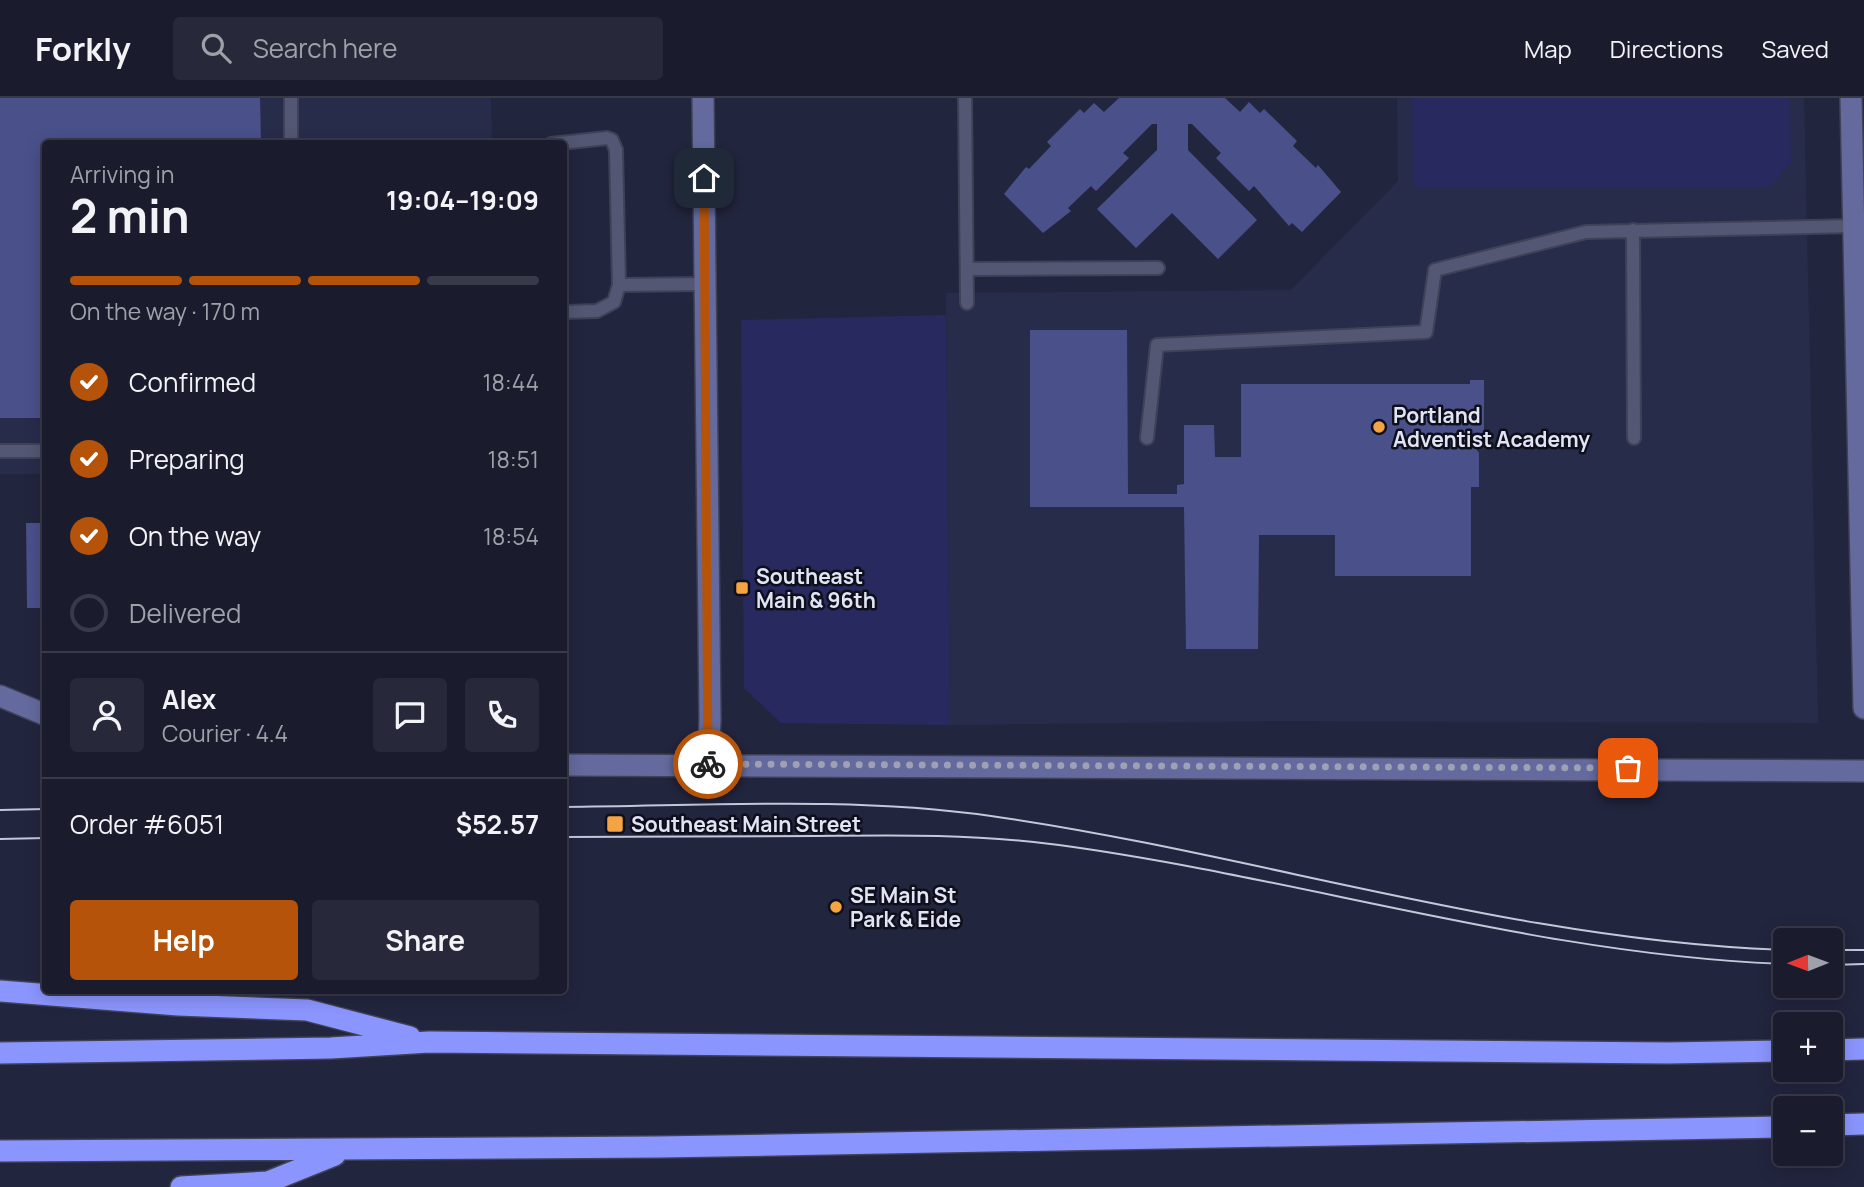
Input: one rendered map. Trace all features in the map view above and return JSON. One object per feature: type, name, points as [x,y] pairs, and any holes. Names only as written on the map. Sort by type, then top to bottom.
[{"type":"highway","points":[[0,991],[178,1005],[307,1010],[429,1042]]},
{"type":"highway","points":[[0,1053],[331,1048],[429,1042],[1655,1053],[1773,1051]]},
{"type":"highway","points":[[1843,1050],[1864,1049]]},
{"type":"highway","points":[[1843,1125],[1864,1124]]},
{"type":"highway","points":[[0,1151],[345,1152],[1773,1127]]},
{"type":"highway","points":[[181,1187],[268,1182],[345,1152]]},
{"type":"street","points":[[703,98],[708,764]]},
{"type":"street","points":[[1851,98],[1864,708]]},
{"type":"street","points":[[0,696],[42,713]]},
{"type":"street","points":[[567,765],[1864,771]]},
{"type":"lane","points":[[291,98],[291,140]]},
{"type":"lane","points":[[965,98],[967,303]]},
{"type":"lane","points":[[567,142],[607,138],[615,144],[619,285],[614,302],[607,308],[567,312]]},
{"type":"lane","points":[[1147,438],[1157,345],[1426,332],[1435,270],[1587,232],[1853,226]]},
{"type":"lane","points":[[1633,230],[1634,438]]},
{"type":"lane","points":[[967,269],[1158,268]]},
{"type":"lane","points":[[619,285],[705,284]]},
{"type":"lane","points":[[0,451],[42,451]]},
{"type":"shaded area","points":[[0,98],[491,98],[492,140],[42,140],[42,474],[0,474]]},
{"type":"shaded area","name":"Portland Adventist Academy","points":[[1397,98],[1804,98],[1818,723],[1275,721],[950,725],[946,293],[1291,290],[1398,181]]},
{"type":"shaded area","points":[[1412,98],[1790,98],[1791,163],[1769,187],[1413,187]]},
{"type":"shaded area","points":[[946,315],[950,725],[781,723],[744,688],[741,320]]},
{"type":"building","points":[[0,98],[260,98],[261,140],[42,140],[42,418],[0,418]]},
{"type":"building","points":[[1119,98],[1225,98],[1240,112],[1249,102],[1260,113],[1264,109],[1297,141],[1293,146],[1316,168],[1318,165],[1341,192],[1302,232],[1292,223],[1289,226],[1254,186],[1249,191],[1216,158],[1221,153],[1192,124],[1188,124],[1188,150],[1257,220],[1218,259],[1172,213],[1136,248],[1097,209],[1157,150],[1157,124],[1152,124],[1123,153],[1129,158],[1096,191],[1091,186],[1068,208],[1071,211],[1043,233],[1004,194],[1026,167],[1029,169],[1051,146],[1047,142],[1080,109],[1084,113],[1094,103],[1104,112]]},
{"type":"building","points":[[1030,330],[1127,330],[1128,494],[1177,494],[1177,485],[1184,484],[1184,425],[1214,425],[1215,457],[1241,457],[1241,384],[1470,384],[1470,380],[1484,380],[1484,447],[1475,447],[1479,453],[1479,487],[1471,487],[1471,576],[1335,576],[1335,535],[1259,535],[1258,649],[1186,649],[1184,507],[1030,507]]},
{"type":"building","points":[[26,523],[42,523],[42,608],[27,608]]},
{"type":"tram line","points":[[567,807],[832,804],[991,816],[1090,832],[1485,914],[1584,931],[1684,943],[1773,949]]},
{"type":"tram line","points":[[0,810],[42,809]]},
{"type":"tram line","points":[[567,837],[908,836],[1029,841],[1150,859],[1511,931],[1602,946],[1693,958],[1773,963]]},
{"type":"tram line","points":[[0,839],[42,838]]},
{"type":"tram line","points":[[1843,950],[1864,950]]},
{"type":"tram line","points":[[1843,965],[1864,964]]},
{"type":"way so far","points":[[708,764],[1628,768]]},
{"type":"place","name":"Portland Adventist Academy","points":[[1379,427]]},
{"type":"place","name":"Southeast Main & 96th","points":[[742,588]]},
{"type":"place","name":"Southeast Main Street","points":[[615,824]]},
{"type":"place","name":"SE Main St Park & Eide","points":[[836,907]]},
{"type":"route","points":[[704,178],[710,719],[708,764]]}]
